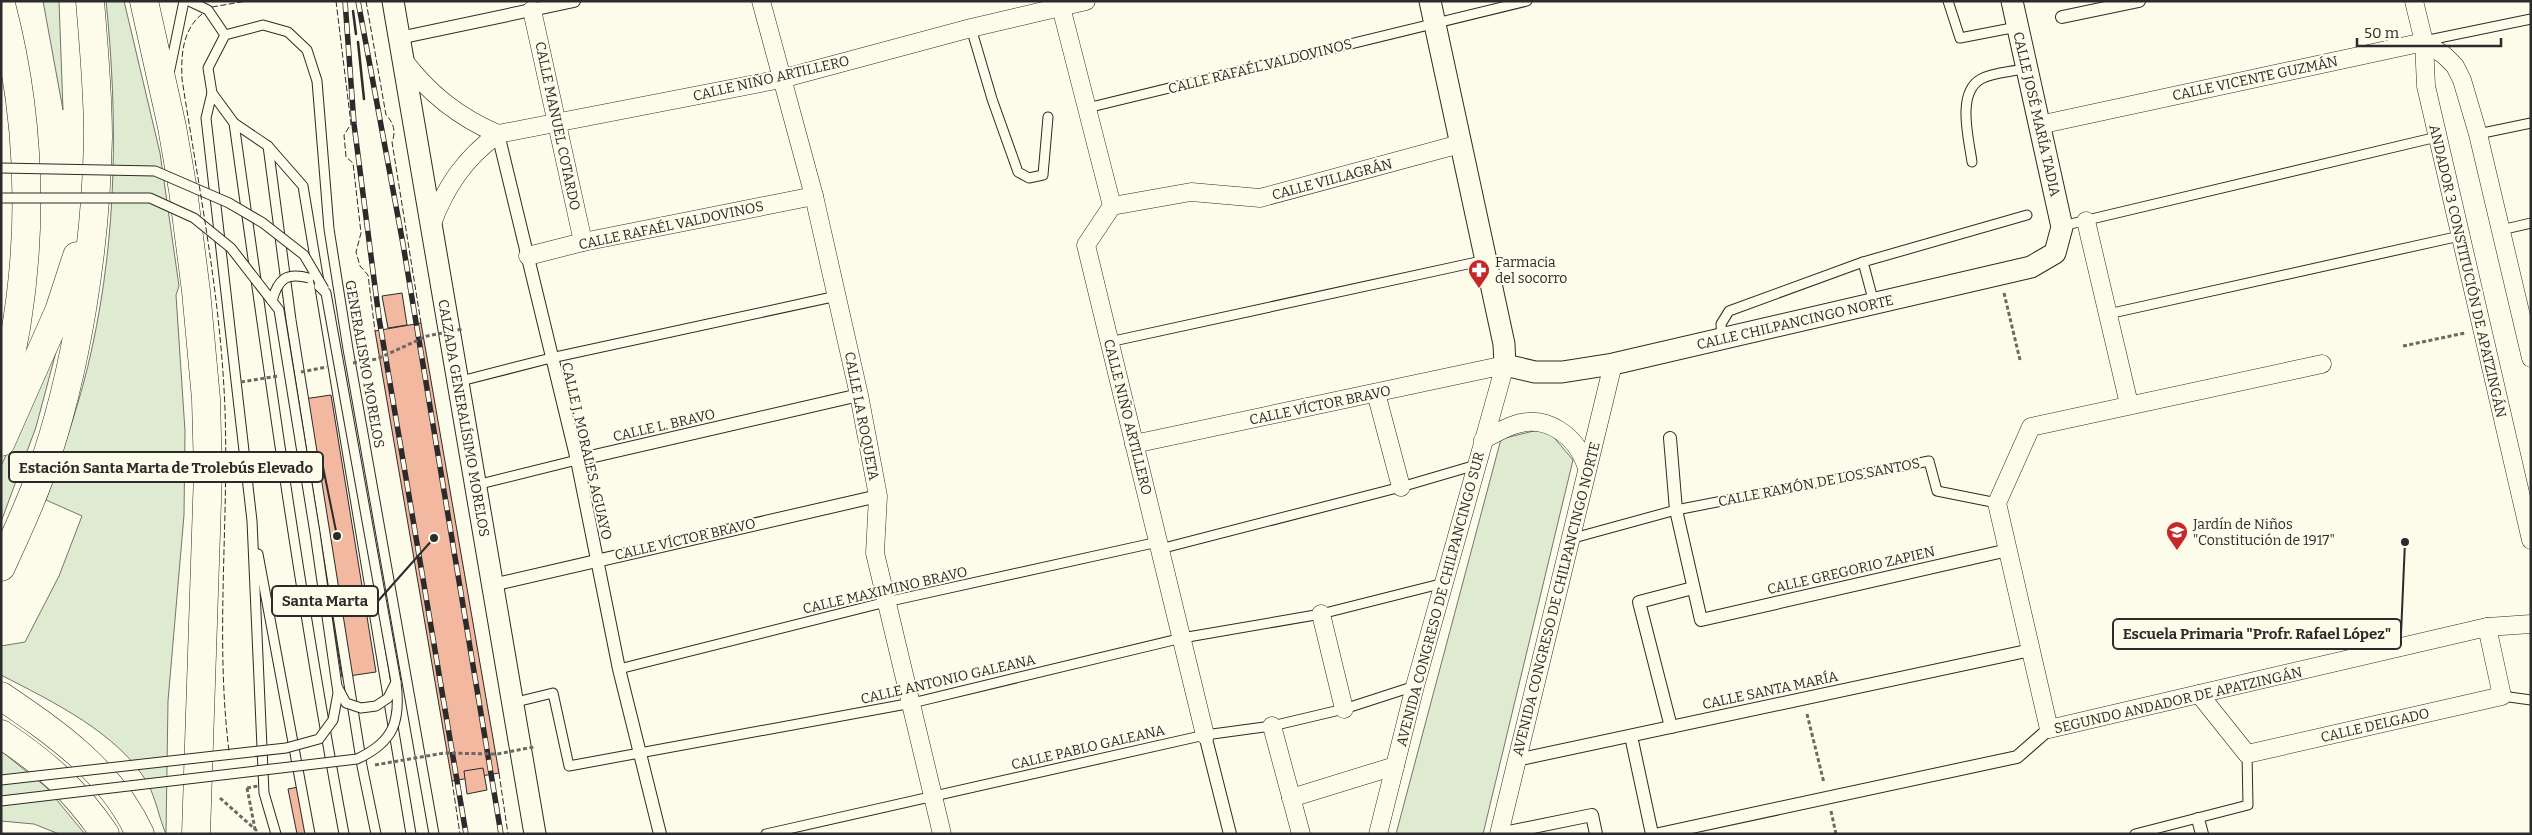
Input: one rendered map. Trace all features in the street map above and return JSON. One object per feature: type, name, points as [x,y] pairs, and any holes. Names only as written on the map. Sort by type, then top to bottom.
[{"type":"main road","points":[[1,567],[41,473],[62,401],[76,342],[87,278],[98,138],[96,69],[90,1]]},
{"type":"main road","points":[[144,1],[183,190],[194,272],[206,399],[208,472],[196,834]]},
{"type":"main road","points":[[1,4],[22,105],[26,195],[23,287],[16,332],[1,398]]},
{"type":"main road","points":[[1,442],[58,311],[93,205]]},
{"type":"main road","points":[[1,696],[58,735],[84,756],[105,779],[140,834]]},
{"type":"main road","points":[[1,734],[38,758],[82,801],[105,834]]},
{"type":"street","name":"CALZADA GENERALÍSIMO MORELOS","points":[[393,1],[535,834]]},
{"type":"street","points":[[498,134],[481,127],[450,108],[416,77],[400,48],[532,10],[574,1]]},
{"type":"street","name":"CALLE LA ROQUETA","points":[[761,1],[814,196],[859,395],[878,496],[874,553],[912,703],[942,834]]},
{"type":"street","name":"CALLE NIÑO ARTILLERO","points":[[431,226],[437,208],[456,175],[482,146],[498,134],[781,78],[971,28],[1040,6],[1061,7],[1086,1]]},
{"type":"street","points":[[1430,1],[1504,344],[1505,365]]},
{"type":"street","name":"CALLE JOSÉ MARÍA TADIA","points":[[2012,1],[2062,226]]},
{"type":"street","points":[[2062,17],[2139,1]]},
{"type":"street","name":"ANDADOR 3 CONSTITUCIÓN DE APATZINGÁN","points":[[2414,1],[2424,42],[2426,86],[2437,137],[2530,538]]},
{"type":"street","points":[[1061,7],[1112,206]]},
{"type":"street","name":"CALLE MANUEL COTARDO","points":[[532,10],[555,122],[584,242]]},
{"type":"street","points":[[2424,42],[2444,55],[2455,66],[2462,80],[2478,134],[2528,330],[2531,358]]},
{"type":"street","name":"CALLE VICENTE GUZMÁN","points":[[2039,125],[2424,42]]},
{"type":"street","name":"CALLE J. MORALES AGUAYO","points":[[498,134],[576,460],[619,668],[660,834]]},
{"type":"street","name":"CALLE VILLAGRÁN","points":[[1112,206],[1192,192],[1260,198],[1460,144]]},
{"type":"street","name":"CALLE RAFAÉL VALDOVINOS","points":[[528,256],[584,242],[814,196]]},
{"type":"street","name":"CALLE NIÑO ARTILLERO","points":[[1112,206],[1086,244],[1182,638],[1226,833]]},
{"type":"street","points":[[2086,221],[2128,404]]},
{"type":"street","name":"CALLE CHILPANCINGO NORTE","points":[[1505,365],[1535,372],[1562,372],[1613,364],[2031,267],[2055,252],[2062,226]]},
{"type":"street","name":"AVENIDA CONGRESO DE CHILPANCINGO NORTE","points":[[1499,834],[1613,364]]},
{"type":"street","points":[[2049,730],[1997,502],[2030,427],[2128,404],[2322,364]]},
{"type":"street","name":"CALLE VÍCTOR BRAVO","points":[[1134,444],[1505,365]]},
{"type":"street","name":"AVENIDA CONGRESO DE CHILPANCINGO SUR","points":[[1378,834],[1415,686],[1482,440],[1505,365]]},
{"type":"street","points":[[1376,392],[1401,487]]},
{"type":"street","name":"CALLE L. BRAVO","points":[[576,460],[859,395]]},
{"type":"street","points":[[1482,440],[1512,426],[1524,423],[1549,425],[1570,437],[1578,446],[1587,468]]},
{"type":"street","points":[[1670,438],[1676,510],[1692,588],[1639,602],[1671,727]]},
{"type":"street","name":"CALLE VÍCTOR BRAVO","points":[[492,585],[878,496]]},
{"type":"street","name":"CALLE GREGORIO ZAPIEN","points":[[1692,588],[1701,620],[2008,550]]},
{"type":"street","points":[[1321,614],[1344,709]]},
{"type":"street","name":"SEGUNDO ANDADOR DE APATZINGÁN","points":[[1659,834],[2017,757],[2049,730],[2487,628],[2531,624]]},
{"type":"street","points":[[2487,628],[2502,696]]},
{"type":"street","name":"CALLE SANTA MARÍA","points":[[1516,760],[2031,650]]},
{"type":"street","points":[[2199,694],[2247,754]]},
{"type":"street","name":"CALLE DELGADO","points":[[2247,754],[2502,696]]},
{"type":"street","points":[[1272,726],[1301,834]]},
{"type":"street","points":[[1631,736],[1652,834]]},
{"type":"street","points":[[1291,798],[1395,766]]},
{"type":"street","points":[[1499,834],[1592,815],[1596,834]]},
{"type":"street","points":[[2198,819],[2202,834]]},
{"type":"lane","points":[[166,106],[170,63],[184,1]]},
{"type":"lane","points":[[189,1],[208,10],[224,35],[208,68],[212,93],[206,118],[252,521],[310,834]]},
{"type":"lane","name":"CALLE RAFAÉL VALDOVINOS","points":[[1087,108],[1527,1]]},
{"type":"lane","points":[[1948,1],[1960,38],[2017,27]]},
{"type":"lane","name":"CALLE VICENTE GUZMÁN","points":[[2424,42],[2531,19]]},
{"type":"lane","name":"GENERALISMO MORELOS","points":[[224,35],[263,25],[288,32],[307,50],[317,81],[329,230],[348,349],[434,834]]},
{"type":"lane","points":[[971,28],[992,99],[1018,172],[1029,178],[1043,175],[1048,117]]},
{"type":"lane","points":[[1972,162],[1965,112],[1970,89],[1982,78],[2026,68]]},
{"type":"lane","points":[[212,93],[234,123],[268,146],[304,186],[410,834]]},
{"type":"lane","points":[[2478,134],[2531,122]]},
{"type":"lane","points":[[234,123],[271,385],[344,834]]},
{"type":"lane","points":[[2062,226],[2437,137]]},
{"type":"lane","points":[[268,146],[293,330],[362,766],[376,834]]},
{"type":"lane","points":[[1,168],[155,171],[229,203],[263,224],[304,255],[326,293],[399,705],[396,723],[387,739],[372,752],[359,758],[1,801]]},
{"type":"lane","points":[[1,198],[150,198],[194,218],[231,248],[279,310],[338,688],[333,720],[319,739],[286,748],[1,780]]},
{"type":"lane","points":[[1722,339],[1720,324],[1728,311],[1863,262],[2027,215]]},
{"type":"lane","points":[[2501,230],[2531,223]]},
{"type":"lane","points":[[2108,314],[2460,236]]},
{"type":"lane","points":[[1109,342],[1486,260]]},
{"type":"lane","points":[[1863,262],[1874,303]]},
{"type":"lane","points":[[272,301],[276,286],[289,276],[297,275],[309,278],[326,293]]},
{"type":"lane","points":[[457,382],[551,358],[837,296]]},
{"type":"lane","name":"CALLE L. BRAVO","points":[[475,485],[576,460]]},
{"type":"lane","name":"CALLE RAMÓN DE LOS SANTOS","points":[[1570,539],[1676,510],[1929,461],[1937,491],[1997,502]]},
{"type":"lane","name":"CALLE MAXIMINO BRAVO","points":[[619,668],[886,602],[1159,546],[1401,487],[1476,465]]},
{"type":"lane","points":[[252,521],[264,794],[276,834]]},
{"type":"lane","name":"CALLE ANTONIO GALEANA","points":[[512,703],[553,693],[569,766],[912,703],[1182,638],[1321,614],[1444,583]]},
{"type":"lane","points":[[338,688],[346,703],[361,708],[376,706],[388,698],[396,682]]},
{"type":"lane","name":"CALLE PABLO GALEANA","points":[[766,834],[1205,735],[1272,726],[1344,709],[1415,686]]},
{"type":"lane","name":"CALLE DELGADO","points":[[2502,696],[2531,700]]},
{"type":"lane","points":[[2135,834],[2248,805],[2247,754]]},
{"type":"path","points":[[2004,296],[2020,360]]},
{"type":"path","points":[[2403,346],[2481,330]]},
{"type":"path","points":[[1803,698],[1836,834]]},
{"type":"path","points":[[369,767],[444,753],[497,754],[534,747]]},
{"type":"path","points":[[199,779],[256,832]]},
{"type":"path","points":[[256,832],[247,788],[266,785]]},
{"type":"green space","points":[[43,1],[59,1],[63,110]]},
{"type":"green space","points":[[106,1],[124,1],[160,153],[179,286],[176,295],[185,431],[184,515],[168,701],[166,834],[148,784],[120,749],[102,734],[62,707],[1,675],[1,646],[25,642],[59,576],[82,516],[46,500],[83,387],[100,305],[106,262],[111,219],[113,132],[110,45]]},
{"type":"green space","points":[[60,337],[36,427],[1,522],[1,466]]},
{"type":"green space","points":[[1546,428],[1573,460],[1483,834],[1396,834],[1501,439]]},
{"type":"green space","points":[[1,751],[46,787],[85,834],[59,834],[34,824],[1,821]]},
{"type":"building","points":[[402,293],[407,325],[388,328],[382,296]]},
{"type":"building","points":[[421,323],[499,773],[452,781],[375,331]]},
{"type":"building","points":[[331,395],[376,672],[342,677],[297,400]]},
{"type":"building","points":[[483,768],[487,790],[467,794],[464,771]]},
{"type":"building","points":[[298,787],[307,834],[297,834],[288,789]]},
{"type":"railway","points":[[345,1],[354,124],[379,318],[466,834]]},
{"type":"railway","points":[[358,1],[403,244],[501,834]]},
{"type":"fence","points":[[212,7],[247,1]]},
{"type":"fence","points":[[336,1],[351,124],[344,135],[346,157],[353,163],[361,233],[356,252],[360,266],[368,275],[375,331]]},
{"type":"fence","points":[[366,1],[386,115],[394,128],[392,142],[421,323]]},
{"type":"fence","points":[[202,14],[190,28],[184,44],[182,79],[214,285],[223,368],[226,453],[223,666],[229,751]]},
{"type":"fence","points":[[499,773],[508,834]]},
{"type":"fence","points":[[452,781],[460,834]]},
{"type":"wall","points":[[353,11],[356,34]]},
{"type":"wall","points":[[358,42],[364,99]]},
{"type":"place","name":"Farmacia del socorro","points":[[1479,289]]},
{"type":"place","name":"Estación Santa Marta de Trolebús Elevado","points":[[337,536]]},
{"type":"place","name":"Santa Marta","points":[[434,538]]},
{"type":"place","name":"Escuela Primaria \"Profr. Rafael López\"","points":[[2405,542]]},
{"type":"place","name":"Jardín de Niños \"Constitución de 1917\"","points":[[2177,551]]}]
